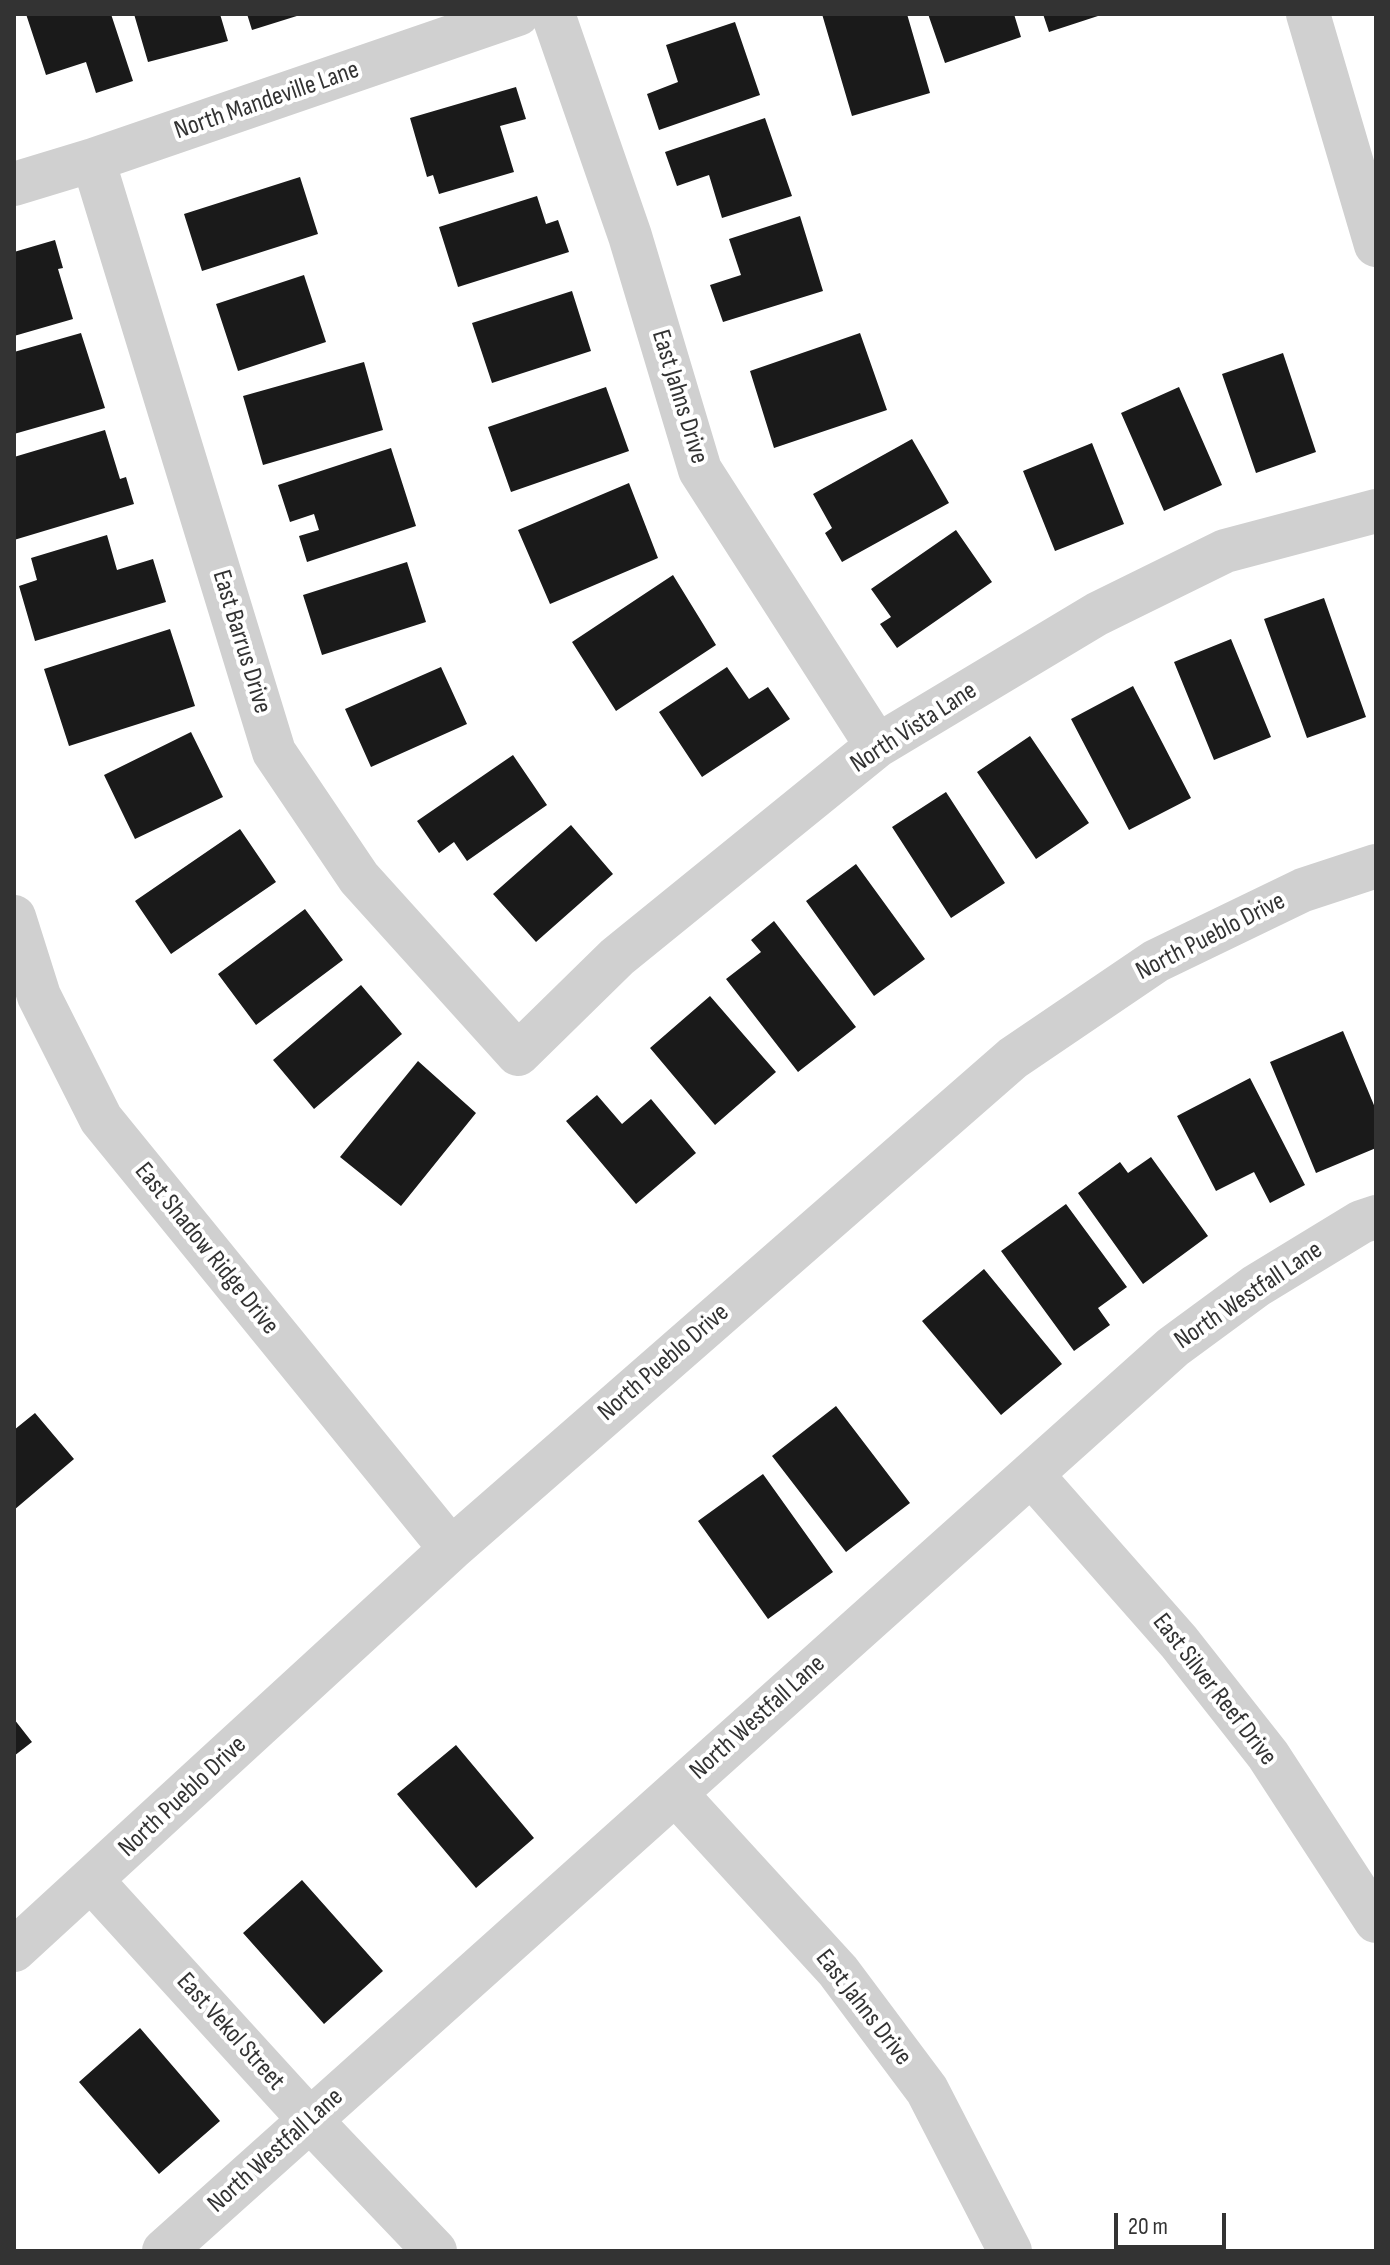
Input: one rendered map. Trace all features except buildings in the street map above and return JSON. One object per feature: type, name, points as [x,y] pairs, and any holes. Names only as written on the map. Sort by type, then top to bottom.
[{"type":"street","name":"North Mandeville Lane","points":[[14,184],[93,160],[518,14]]},
{"type":"street","name":"East Jahns Drive","points":[[553,14],[630,236],[700,470],[877,746]]},
{"type":"street","points":[[1308,14],[1376,245]]},
{"type":"street","name":"East Barrus Drive","points":[[93,160],[274,752],[359,878],[518,1054]]},
{"type":"street","name":"North Vista Lane","points":[[518,1054],[617,957],[877,746],[1097,614],[1225,551],[1376,511]]},
{"type":"street","name":"North Pueblo Drive","points":[[14,1950],[451,1549],[1013,1058],[1156,961],[1303,890],[1376,866]]},
{"type":"street","name":"East Shadow Ridge Drive","points":[[14,917],[39,996],[101,1119],[451,1549]]},
{"type":"street","name":"North Westfall Lane","points":[[164,2251],[1173,1347],[1256,1286],[1361,1222],[1376,1217]]},
{"type":"street","name":"East Silver Reef Drive","points":[[1031,1474],[1179,1642],[1268,1755],[1376,1921]]},
{"type":"street","name":"East Jahns Drive","points":[[675,1793],[838,1971],[927,2090],[1010,2251]]},
{"type":"street","name":"East Vekol Street","points":[[92,1881],[310,2120],[435,2251]]}]
